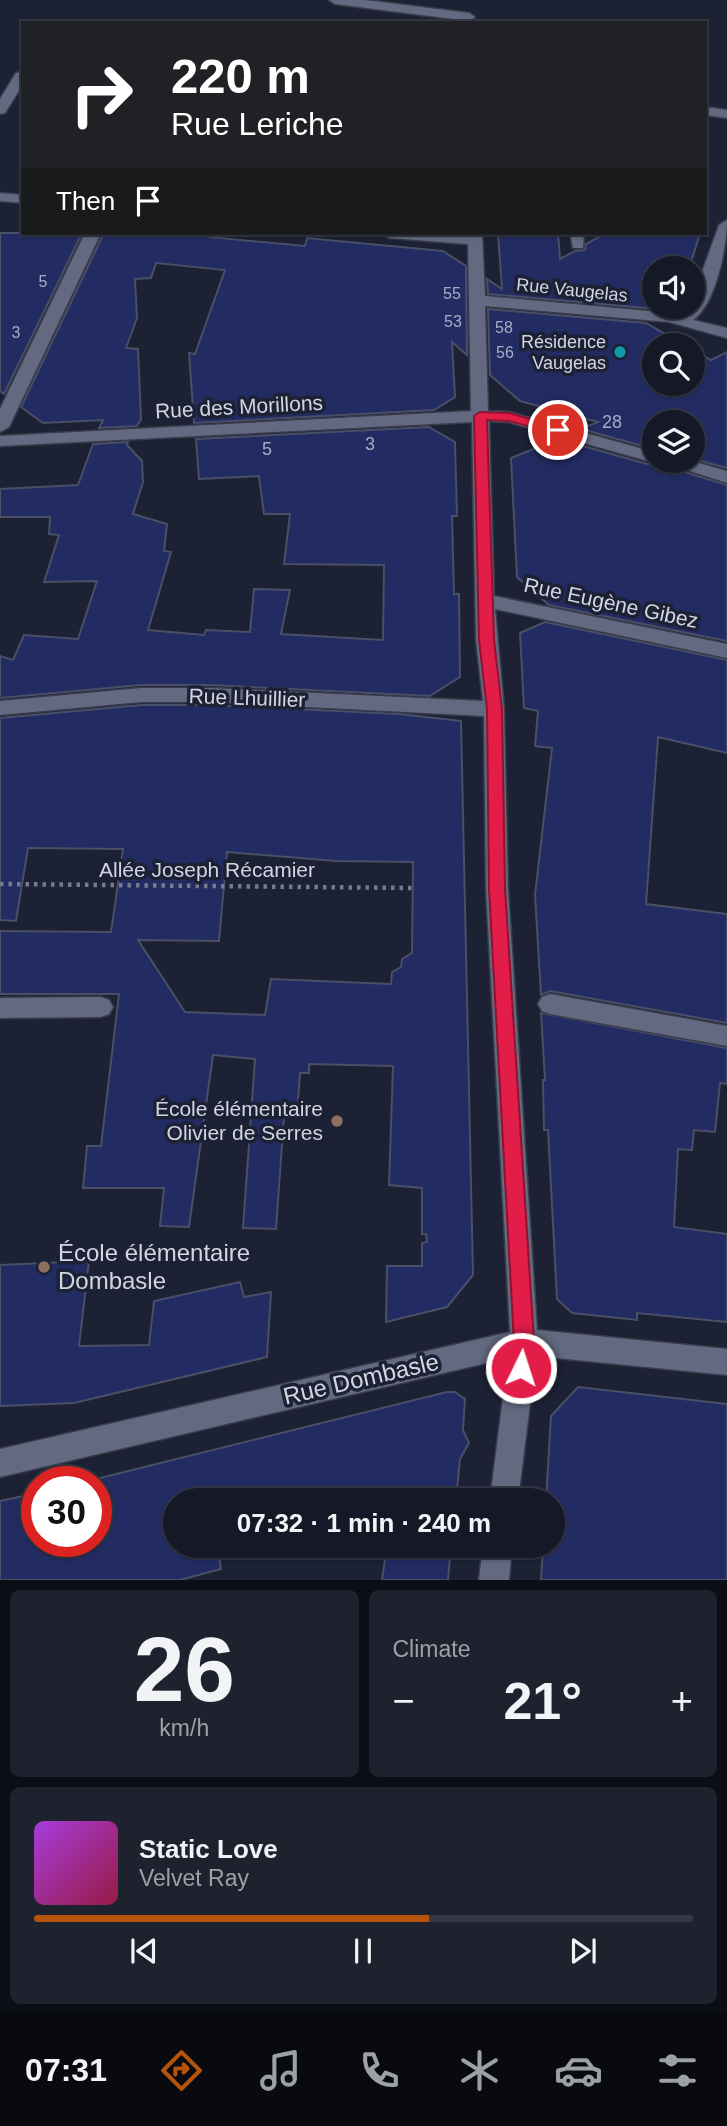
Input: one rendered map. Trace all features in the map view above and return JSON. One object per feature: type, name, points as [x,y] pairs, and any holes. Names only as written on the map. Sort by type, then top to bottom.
[{"type":"street","points":[[335,0],[469,15]]},
{"type":"street","points":[[0,110],[20,76]]},
{"type":"street","points":[[707,111],[727,114]]},
{"type":"street","points":[[0,197],[21,200]]},
{"type":"street","points":[[675,320],[694,312],[723,224]]},
{"type":"street","points":[[0,427],[92,235]]},
{"type":"street","points":[[432,235],[475,237],[486,640],[494,709],[497,889],[524,1342],[506,1488]]},
{"type":"street","name":"Rue Vaugelas","points":[[476,300],[675,320],[727,333]]},
{"type":"street","name":"Rue des Morillons","points":[[0,441],[480,416],[509,417],[642,454]]},
{"type":"street","points":[[705,471],[727,477]]},
{"type":"street","name":"Rue Eugène Gibez","points":[[486,601],[727,651]]},
{"type":"street","name":"Rue Lhuillier","points":[[0,708],[78,699],[197,695],[494,709]]},
{"type":"street","points":[[550,1004],[727,1036]]},
{"type":"street","points":[[0,1008],[101,1007]]},
{"type":"street","name":"Rue Dombasle","points":[[0,1463],[524,1342],[727,1362]]},
{"type":"street","points":[[494,1580],[497,1558]]},
{"type":"path","name":"Allée Joseph Récamier","points":[[0,884],[413,888]]},
{"type":"building","points":[[0,233],[81,235],[4,394],[0,391]]},
{"type":"building","points":[[103,235],[210,235],[209,237],[305,246],[307,238],[443,251],[466,266],[467,355],[452,342],[455,397],[434,410],[194,423],[189,353],[195,354],[225,270],[156,263],[151,278],[135,279],[137,318],[126,348],[138,349],[141,419],[137,426],[99,428],[103,420],[43,423],[21,407]]},
{"type":"building","points":[[498,235],[558,235],[560,259],[575,251],[585,250],[586,244],[602,235],[700,235],[693,256],[642,256],[642,308],[488,294],[487,279],[502,289]]},
{"type":"building","points":[[488,309],[646,323],[663,333],[642,333],[642,396],[705,396],[705,357],[711,360],[727,352],[727,468],[705,462],[705,410],[642,410],[642,446],[581,429],[598,422],[520,401],[490,375]]},
{"type":"building","points":[[429,427],[455,442],[457,516],[452,516],[454,594],[459,594],[460,677],[430,696],[211,685],[141,685],[0,698],[0,656],[13,660],[24,635],[78,639],[97,581],[44,582],[59,535],[49,534],[50,517],[0,517],[0,489],[78,485],[93,444],[128,442],[127,445],[142,461],[143,482],[133,514],[167,524],[164,551],[171,552],[148,630],[204,635],[206,630],[250,632],[254,589],[290,590],[281,634],[383,640],[384,565],[284,564],[290,514],[264,514],[259,476],[199,479],[196,439]]},
{"type":"building","points":[[558,439],[642,463],[642,473],[688,473],[727,485],[727,641],[549,605],[517,577],[511,458]]},
{"type":"building","points":[[545,622],[727,660],[727,753],[658,737],[646,904],[727,914],[727,1023],[550,991],[541,995],[535,895],[552,748],[535,746],[538,711],[524,708],[520,633]]},
{"type":"building","points":[[141,705],[211,705],[399,714],[461,721],[473,1275],[447,1307],[386,1322],[387,1266],[422,1266],[422,1243],[427,1242],[426,1234],[422,1234],[422,1188],[389,1185],[393,1066],[309,1064],[309,1073],[300,1073],[297,1115],[284,1116],[276,1229],[243,1228],[255,1059],[213,1055],[189,1227],[160,1226],[164,1188],[83,1188],[87,1146],[101,1146],[119,994],[0,994],[0,931],[111,932],[123,849],[28,848],[16,921],[0,920],[0,718]],"holes":[[[227,852],[336,861],[413,862],[412,953],[402,959],[401,967],[392,972],[391,984],[271,979],[265,1015],[185,1012],[138,940],[219,941]]]},
{"type":"building","points":[[541,1013],[727,1048],[727,1084],[720,1083],[715,1132],[694,1130],[692,1150],[678,1149],[674,1227],[727,1234],[727,1322],[637,1313],[637,1320],[572,1313],[557,1299],[548,1130],[544,1130],[545,1080]]},
{"type":"building","points":[[89,1261],[79,1346],[149,1345],[154,1301],[240,1282],[244,1297],[271,1292],[267,1357],[74,1403],[0,1406],[0,1265]]},
{"type":"building","points":[[578,1387],[727,1404],[727,1580],[541,1580],[542,1558],[565,1558],[565,1488],[547,1488],[551,1416]]},
{"type":"building","points":[[447,1392],[455,1392],[465,1399],[463,1430],[469,1443],[460,1459],[457,1488],[163,1488],[163,1558],[219,1558],[221,1569],[180,1580],[0,1580],[0,1501],[21,1496],[21,1557],[112,1557],[112,1475]]},
{"type":"building","points":[[385,1558],[450,1558],[448,1580],[382,1580]]},
{"type":"place","name":"Résidence Vaugelas","points":[[620,352]]},
{"type":"place","name":"École élémentaire Olivier de Serres","points":[[337,1121]]},
{"type":"place","name":"École élémentaire Dombasle","points":[[44,1267]]},
{"type":"route","points":[[521,1368],[524,1342],[497,889],[494,709],[486,640],[480,416],[509,417],[558,430]]}]
